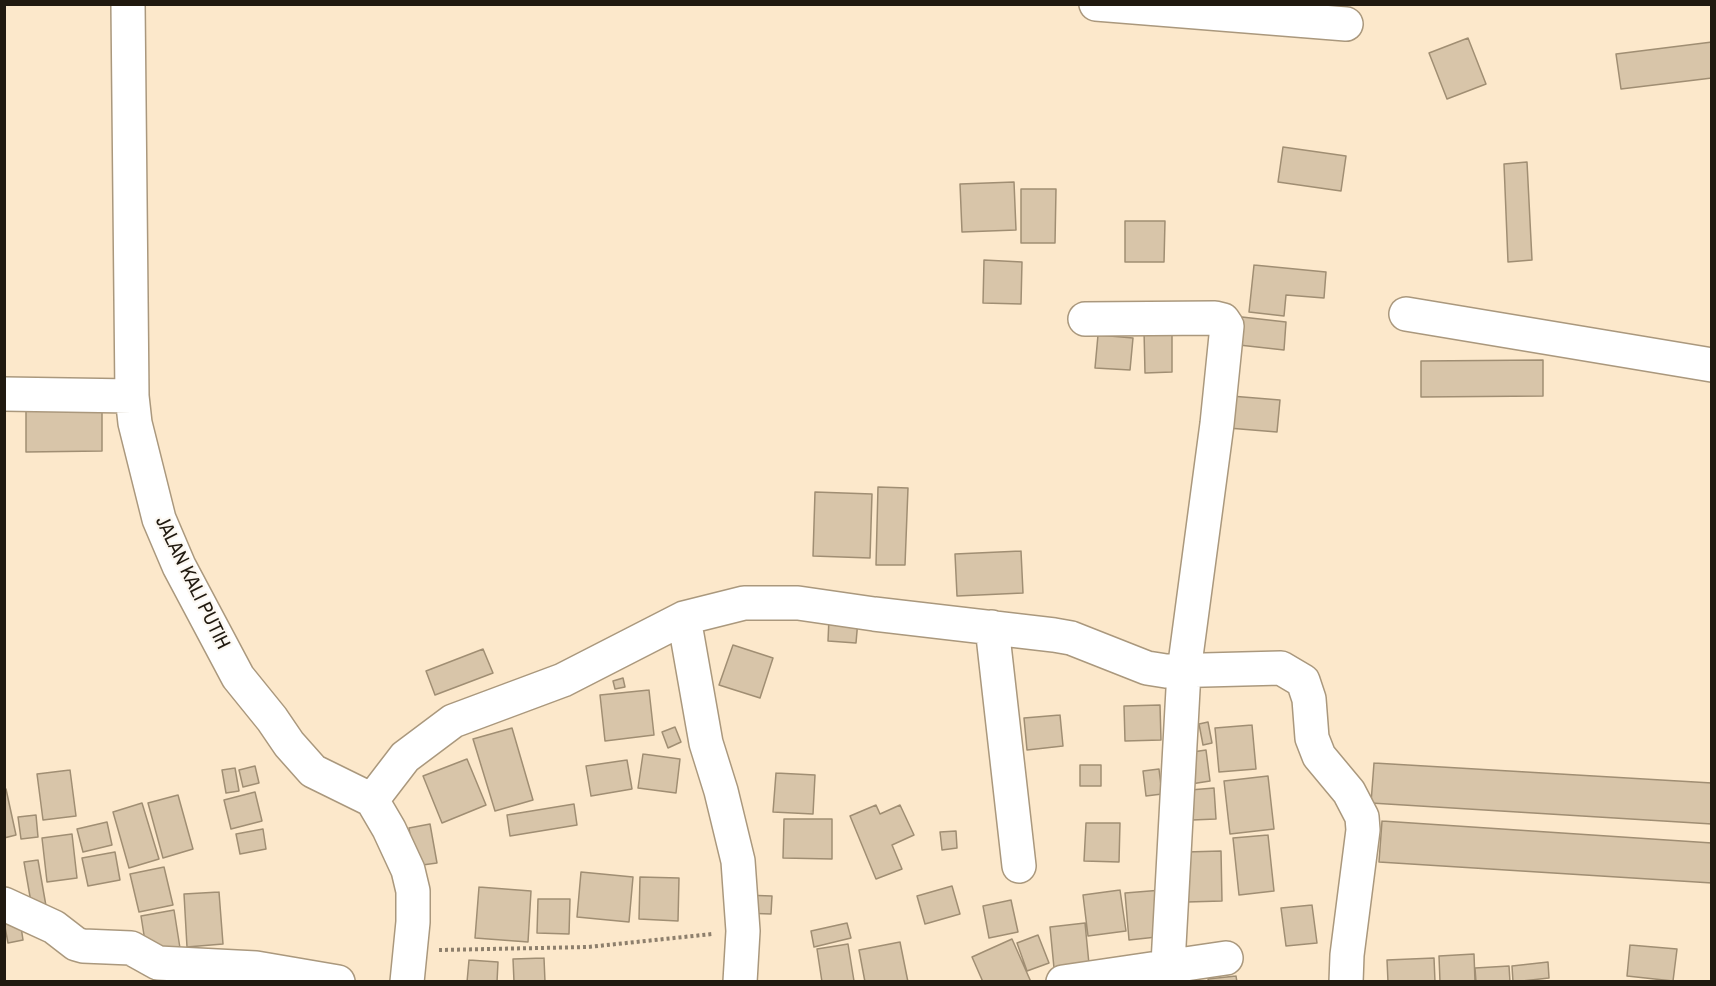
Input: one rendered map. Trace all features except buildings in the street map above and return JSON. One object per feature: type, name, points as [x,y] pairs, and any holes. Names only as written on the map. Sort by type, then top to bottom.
[{"type":"street","name":"JALAN KALI PUTIH","points":[[128,4],[132,396],[135,423],[159,519],[179,566],[238,677],[289,744],[313,771],[372,801]]},
{"type":"street","points":[[1096,4],[1346,24]]},
{"type":"street","points":[[1406,314],[1712,365]]},
{"type":"street","points":[[1085,319],[1215,318],[1223,320],[1227,326],[1184,671],[1167,974]]},
{"type":"street","points":[[4,394],[132,396]]},
{"type":"street","points":[[407,981],[413,922],[413,891],[408,870],[389,829],[372,801],[405,757],[453,721],[563,680],[684,618],[744,603],[780,602],[1071,638],[1147,668],[1184,671],[1281,668],[1303,681],[1309,699],[1312,738],[1319,756],[1349,792],[1362,817],[1363,830],[1348,944],[1346,981]]},
{"type":"street","points":[[684,618],[706,743],[738,861],[743,931],[740,981]]},
{"type":"street","points":[[992,627],[1018,866]]},
{"type":"street","points":[[4,904],[54,927],[76,944],[83,946],[131,948],[158,963],[256,968],[338,981]]},
{"type":"street","points":[[1063,981],[1167,974],[1226,958]]},
{"type":"path","points":[[411,950],[588,947],[743,931]]}]
